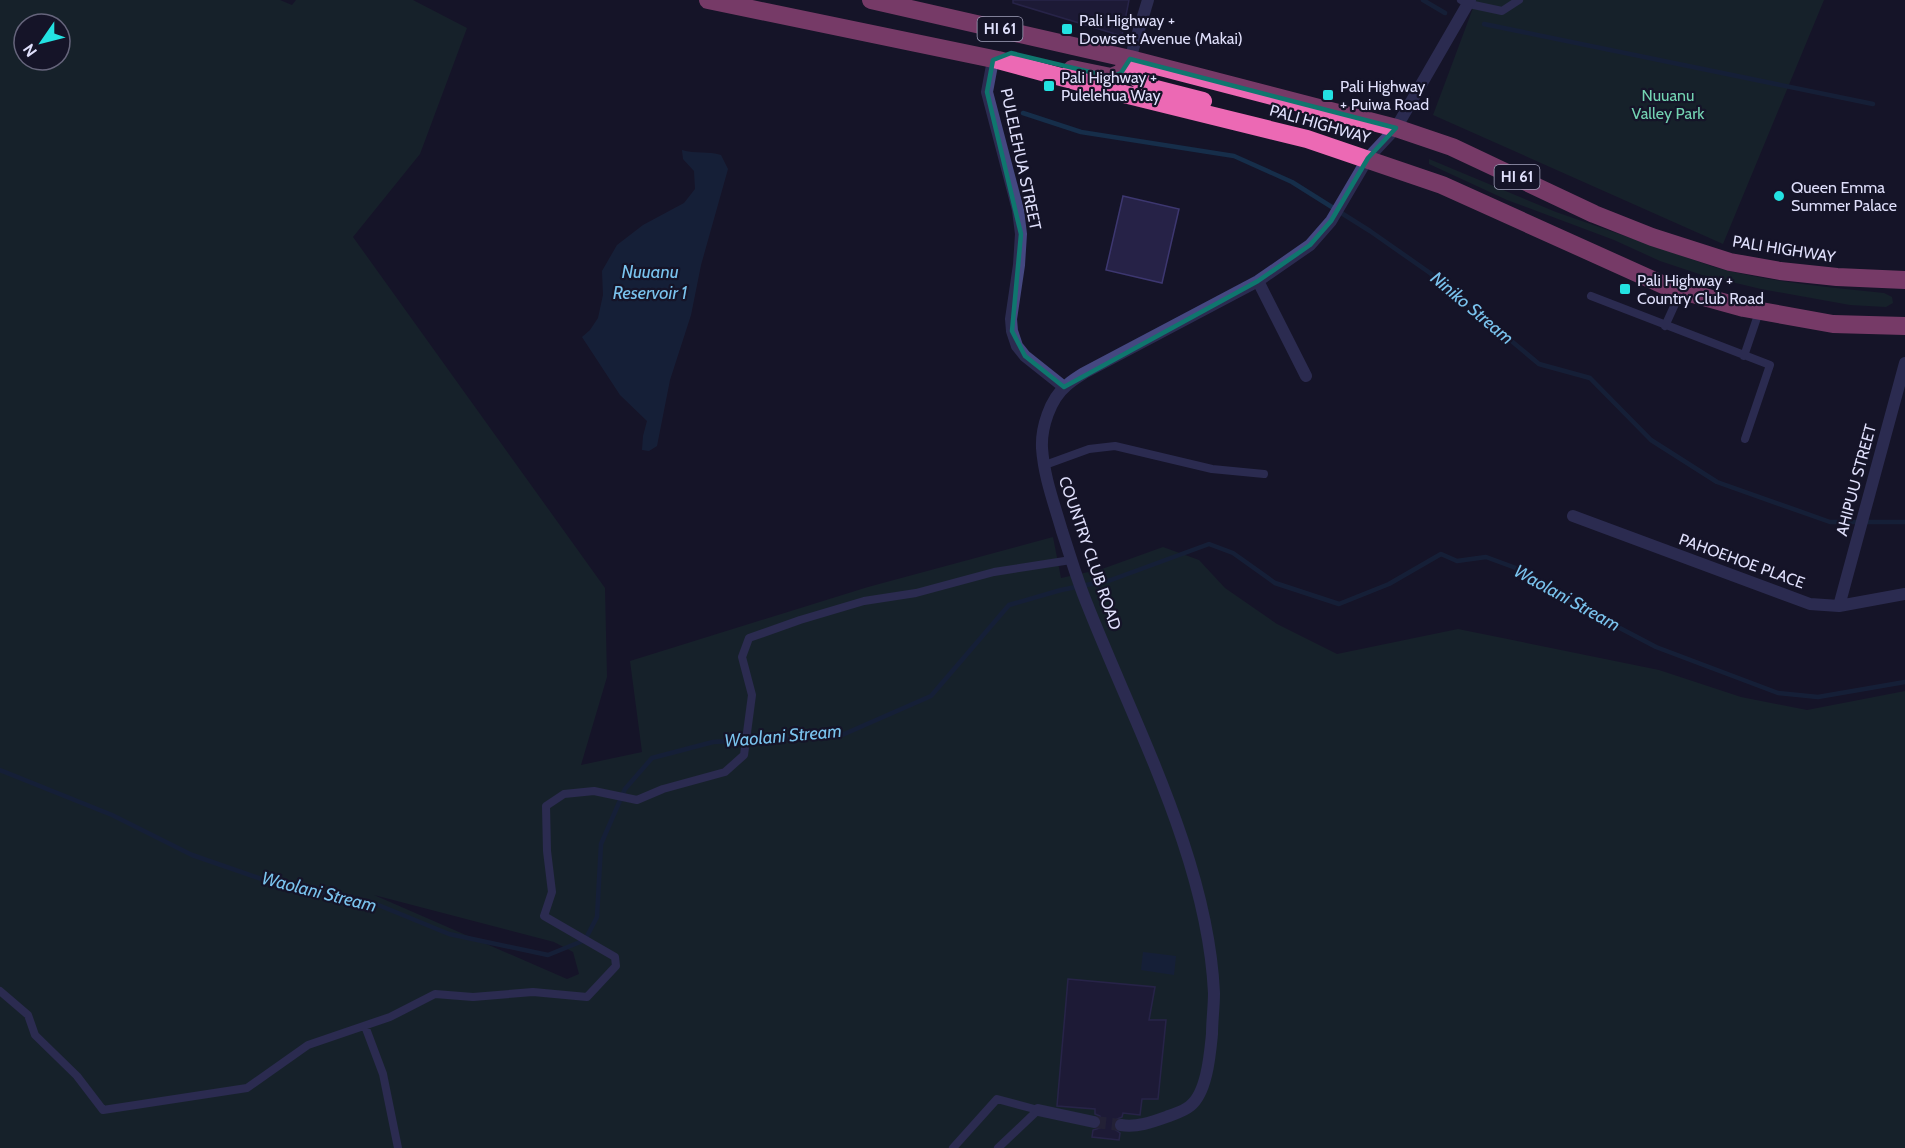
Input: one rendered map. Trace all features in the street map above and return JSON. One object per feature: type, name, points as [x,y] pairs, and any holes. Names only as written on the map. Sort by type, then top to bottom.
[{"type":"highway","name":"PALI HIGHWAY","points":[[708,0],[996,60],[1307,139],[1442,185],[1681,291],[1759,312],[1833,324],[1905,326]]},
{"type":"highway","name":"PALI HIGHWAY","points":[[871,0],[1130,58],[1396,128],[1452,147],[1633,230],[1730,262],[1814,275],[1905,280]]},
{"type":"highway","points":[[996,60],[1011,52],[1083,72],[1111,76],[1121,73],[1130,58]]},
{"type":"highway","points":[[1130,58],[1138,79],[1152,88],[1212,104],[1224,118]]},
{"type":"street","points":[[1130,58],[1148,0]]},
{"type":"street","name":"COUNTRY CLUB ROAD","points":[[1121,1125],[1140,1125],[1164,1118],[1184,1111],[1194,1102],[1205,1078],[1208,1062],[1214,993],[1197,890],[1183,841],[1115,668],[1086,603],[1044,473],[1042,446],[1045,425],[1064,387],[1084,373],[1258,281],[1310,245],[1331,221],[1368,158],[1396,128],[1466,1]]},
{"type":"street","name":"PULELEHUA STREET","points":[[996,60],[987,92],[1018,210],[1021,234],[1011,319],[1012,331],[1017,346],[1025,356],[1064,387]]},
{"type":"street","points":[[1258,281],[1306,376]]},
{"type":"street","name":"AHIPUU STREET","points":[[1839,606],[1905,363]]},
{"type":"street","name":"PAHOEHOE PLACE","points":[[1573,516],[1810,604],[1839,606],[1905,594]]},
{"type":"street","points":[[1038,1110],[1094,1122]]},
{"type":"lane","points":[[1466,1],[1502,10],[1519,0]]},
{"type":"lane","points":[[1665,326],[1681,291]]},
{"type":"lane","points":[[1591,296],[1770,365],[1745,440]]},
{"type":"lane","points":[[1744,356],[1759,312]]},
{"type":"lane","points":[[1045,465],[1089,449],[1115,446],[1212,469],[1264,474]]},
{"type":"lane","points":[[0,991],[28,1015],[35,1035],[77,1076],[103,1110],[247,1088],[308,1045],[390,1017],[435,994],[473,997],[533,992],[587,997],[616,966],[615,957],[544,916],[552,892],[547,851],[546,806],[564,794],[594,791],[637,800],[663,789],[724,771],[744,755],[752,695],[742,657],[749,639],[800,620],[864,601],[916,593],[994,573],[1074,566]]},
{"type":"lane","points":[[365,1026],[383,1074],[398,1148]]},
{"type":"lane","points":[[953,1148],[997,1099],[1038,1110]]},
{"type":"lane","points":[[998,1148],[1038,1110]]},
{"type":"highlighted area","points":[[1011,53],[1111,77],[1121,73],[1130,59],[1396,128],[1368,158],[1331,221],[1310,245],[1258,281],[1064,387],[1025,356],[1012,331],[1021,234],[987,92],[993,60]]},
{"type":"green space","points":[[0,0],[280,0],[292,5],[296,0],[413,0],[467,28],[420,154],[353,237],[605,588],[607,677],[581,765],[642,752],[630,661],[868,587],[1053,537],[1061,578],[1102,569],[1163,547],[1199,560],[1225,588],[1277,624],[1337,654],[1458,629],[1659,670],[1741,697],[1807,710],[1905,691],[1905,1148],[0,1148]],"holes":[[[374,895],[554,942],[573,952],[579,974],[567,979]]]},
{"type":"green space","name":"Nuuanu Valley Park","points":[[1476,0],[1824,0],[1723,244],[1433,115]]},
{"type":"green space","points":[[1429,159],[1556,212],[1714,267],[1777,280],[1884,293],[1892,297],[1893,303],[1886,307],[1850,305],[1761,289],[1702,275],[1660,261],[1614,240],[1507,200],[1429,164]]},
{"type":"water","name":"Nuuanu Reservoir 1","points":[[682,150],[721,155],[728,169],[701,265],[691,315],[670,380],[657,446],[649,451],[642,450],[647,421],[620,395],[582,337],[598,318],[603,295],[602,271],[617,245],[643,225],[684,203],[695,189],[694,171],[683,159]]},
{"type":"water","points":[[1143,952],[1176,956],[1174,975],[1141,970]]},
{"type":"building","points":[[1013,0],[1129,0],[1122,36],[1013,3]]},
{"type":"building","points":[[1123,196],[1179,209],[1162,283],[1106,270]]},
{"type":"building","points":[[1068,979],[1155,987],[1149,1020],[1166,1020],[1158,1099],[1142,1099],[1140,1115],[1123,1113],[1122,1117],[1115,1120],[1113,1128],[1120,1133],[1119,1140],[1092,1137],[1093,1130],[1100,1128],[1102,1123],[1100,1116],[1095,1114],[1095,1109],[1057,1106]]},
{"type":"waterway","points":[[1423,0],[1445,13]]},
{"type":"waterway","points":[[1484,24],[1873,104]]},
{"type":"waterway","name":"Niniko Stream","points":[[1023,113],[1081,132],[1234,156],[1292,182],[1370,231],[1430,273],[1539,364],[1590,378],[1651,440],[1717,482],[1830,522],[1905,522]]},
{"type":"waterway","name":"Waolani Stream","points":[[0,770],[112,815],[192,855],[282,886],[371,902],[449,934],[548,955],[585,940],[597,917],[601,844],[625,789],[652,758],[713,742],[842,735],[931,696],[1009,605],[1061,590],[1111,580],[1209,544],[1233,553],[1275,583],[1339,604],[1389,584],[1441,554],[1457,561],[1486,557],[1524,571],[1559,596],[1656,647],[1778,693],[1818,697],[1905,682]]},
{"type":"tunnel","points":[[1094,1122],[1121,1125]]},
{"type":"place","name":"Pali Highway + Dowsett Avenue (Makai)","points":[[1067,29]]},
{"type":"place","name":"Pali Highway + Pulelehua Way","points":[[1049,86]]},
{"type":"place","name":"Pali Highway + Puiwa Road","points":[[1328,95]]},
{"type":"place","name":"Queen Emma Summer Palace","points":[[1779,196]]},
{"type":"place","name":"Pali Highway + Country Club Road","points":[[1625,289]]}]
